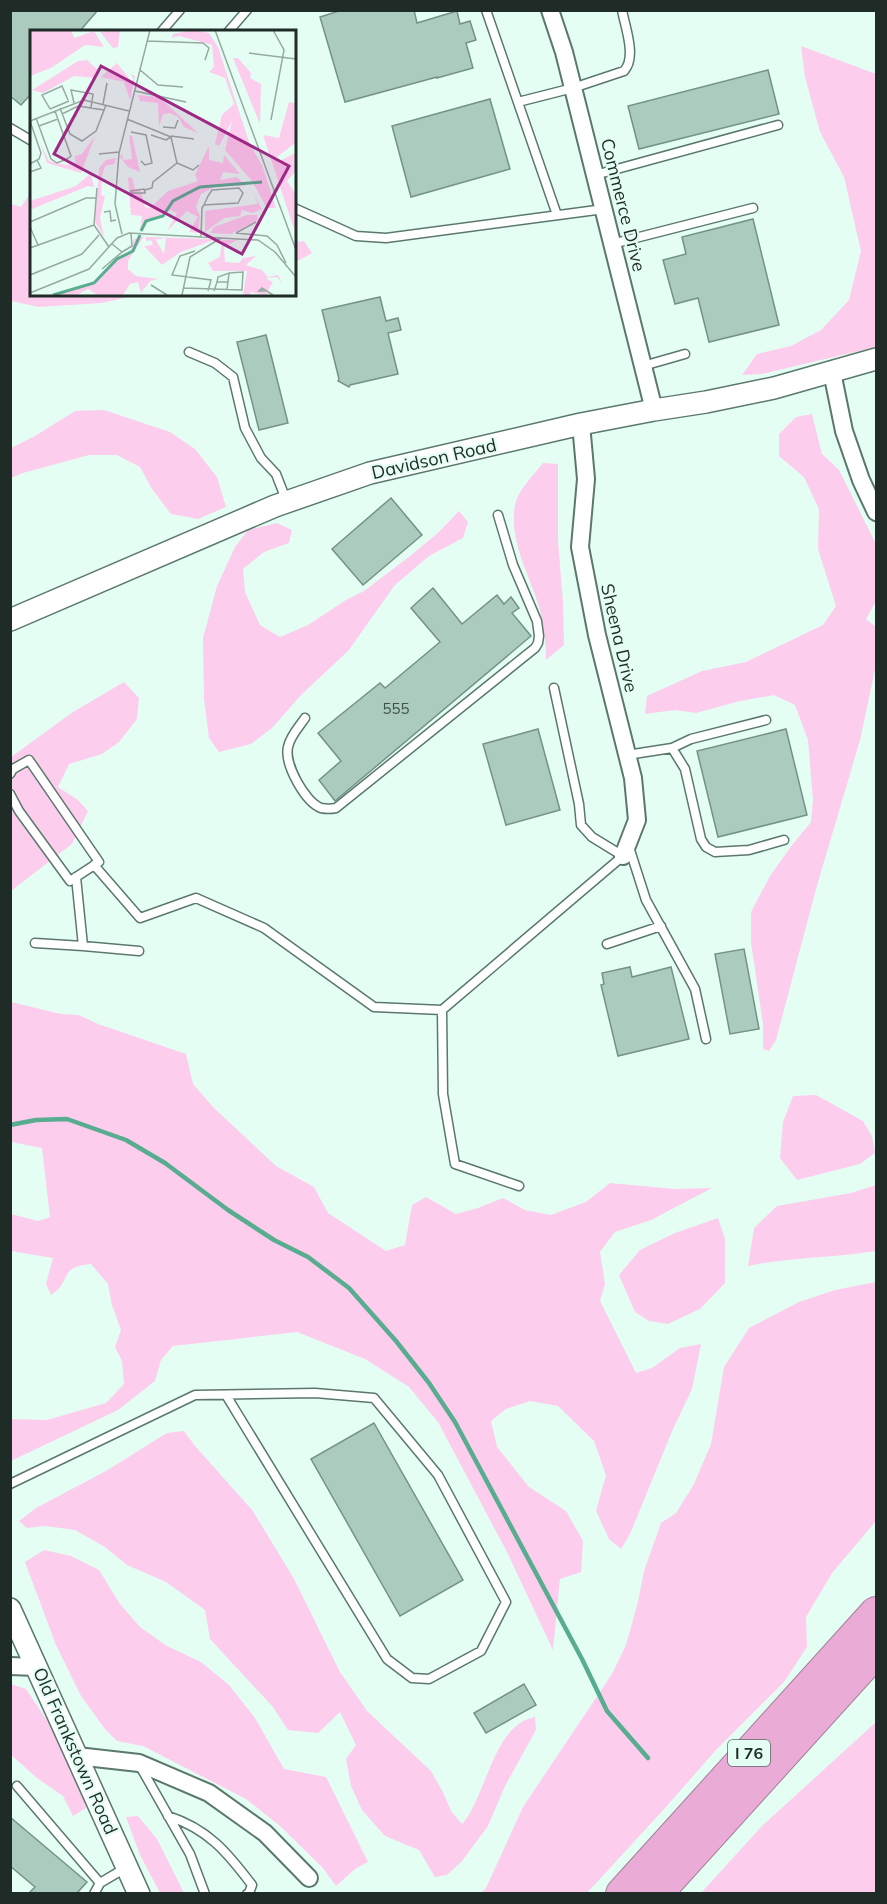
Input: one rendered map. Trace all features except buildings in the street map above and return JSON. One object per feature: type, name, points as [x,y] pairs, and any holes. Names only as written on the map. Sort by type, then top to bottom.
[{"type":"highway","name":"I 76","points":[[622,1893],[876,1613]]},
{"type":"highway","name":"I 76","points":[[656,1893],[876,1651]]},
{"type":"street","name":"Commerce Drive","points":[[550,10],[564,52],[654,410]]},
{"type":"street","name":"Davidson Road","points":[[10,620],[287,502],[370,473],[581,424],[774,388],[876,359]]},
{"type":"street","points":[[832,372],[844,431],[861,480],[876,512]]},
{"type":"street","name":"Sheena Drive","points":[[581,424],[586,479],[580,548],[597,635],[633,778],[637,820],[626,850]]},
{"type":"street","name":"Old Frankstown Road","points":[[10,1609],[139,1893]]},
{"type":"street","points":[[10,1666],[37,1667]]},
{"type":"street","points":[[76,1756],[139,1763],[209,1793],[265,1833],[309,1878]]},
{"type":"lane","points":[[163,30],[180,10]]},
{"type":"lane","points":[[230,30],[247,10]]},
{"type":"lane","points":[[486,10],[557,215]]},
{"type":"lane","points":[[518,102],[573,88],[624,71],[629,66],[630,54],[622,10]]},
{"type":"lane","points":[[595,176],[778,125]]},
{"type":"lane","points":[[10,128],[30,140]]},
{"type":"lane","points":[[612,244],[753,208]]},
{"type":"lane","points":[[296,209],[356,236],[386,238],[604,209]]},
{"type":"lane","points":[[189,352],[215,363],[233,377],[245,428],[261,458],[276,474],[287,502]]},
{"type":"lane","points":[[643,366],[685,354]]},
{"type":"lane","points":[[305,718],[288,747],[287,759],[290,769],[312,801],[321,807],[336,808],[535,648],[539,636],[537,621],[513,565],[498,515]]},
{"type":"lane","points":[[554,688],[579,804],[581,825],[592,837],[626,850],[646,900],[695,988],[706,1039]]},
{"type":"lane","points":[[627,755],[672,748],[691,739],[766,720]]},
{"type":"lane","points":[[672,748],[685,769],[701,839],[706,847],[715,852],[749,850],[784,840]]},
{"type":"lane","points":[[10,774],[13,769],[29,760],[99,862],[70,881],[19,811],[10,794]]},
{"type":"lane","points":[[94,865],[140,918],[196,898],[264,928],[374,1007],[442,1010],[626,850]]},
{"type":"lane","points":[[76,877],[83,946]]},
{"type":"lane","points":[[607,944],[661,926]]},
{"type":"lane","points":[[35,943],[139,951]]},
{"type":"lane","points":[[442,1010],[443,1094],[455,1164],[519,1186]]},
{"type":"lane","points":[[10,1484],[195,1395],[315,1393],[374,1398],[438,1475],[506,1602],[481,1651],[429,1679],[412,1678],[387,1659],[226,1395]]},
{"type":"lane","points":[[139,1763],[190,1854],[205,1893]]},
{"type":"lane","points":[[17,1786],[100,1883]]},
{"type":"lane","points":[[168,1815],[200,1829],[229,1854],[252,1885],[247,1893]]},
{"type":"lane","points":[[94,1893],[100,1883],[127,1867]]},
{"type":"shaded area","points":[[801,46],[876,74],[876,347],[762,374],[742,375],[757,354],[791,346],[821,330],[849,300],[861,251],[844,177],[820,132],[805,77]]},
{"type":"shaded area","points":[[30,194],[30,296],[132,296],[102,303],[39,307],[11,301],[11,204],[21,207]]},
{"type":"shaded area","points":[[304,241],[312,253],[296,262],[296,242]]},
{"type":"shaded area","points":[[104,410],[170,432],[195,449],[217,477],[226,507],[198,519],[171,514],[152,489],[140,467],[117,455],[89,455],[11,478],[11,448],[75,411]]},
{"type":"shaded area","points":[[812,414],[822,454],[839,470],[876,544],[876,601],[866,619],[876,627],[876,665],[860,740],[816,889],[776,1040],[769,1051],[763,1049],[763,1024],[751,942],[751,912],[770,876],[811,822],[813,800],[808,740],[795,705],[774,695],[696,713],[675,710],[645,714],[647,696],[702,671],[746,662],[823,625],[836,606],[818,549],[819,509],[804,477],[779,456],[779,434],[796,417]]},
{"type":"shaded area","points":[[543,463],[558,464],[558,541],[564,645],[546,660],[541,614],[518,547],[514,519],[519,494]]},
{"type":"shaded area","points":[[459,511],[468,522],[463,538],[429,556],[395,585],[348,651],[301,695],[272,728],[251,744],[219,752],[209,738],[204,699],[203,638],[217,586],[235,547],[248,530],[277,523],[292,530],[289,543],[264,552],[243,569],[245,592],[260,625],[280,637],[308,625],[364,591],[439,532]]},
{"type":"shaded area","points":[[124,682],[139,698],[137,719],[119,742],[102,754],[69,764],[58,787],[78,800],[88,811],[72,844],[11,891],[11,757],[73,712]]},
{"type":"shaded area","points":[[11,1002],[61,1014],[79,1015],[98,1024],[186,1054],[193,1084],[214,1108],[276,1166],[314,1187],[328,1213],[386,1251],[405,1245],[412,1205],[426,1197],[456,1214],[503,1198],[525,1210],[551,1215],[586,1202],[610,1183],[675,1189],[712,1188],[651,1220],[615,1232],[600,1252],[605,1284],[600,1301],[636,1373],[652,1368],[680,1348],[701,1344],[692,1389],[630,1534],[621,1549],[609,1539],[596,1511],[606,1475],[594,1441],[558,1406],[530,1401],[506,1409],[491,1421],[497,1447],[529,1487],[566,1511],[583,1541],[581,1572],[560,1579],[553,1650],[507,1552],[438,1422],[409,1387],[365,1359],[297,1332],[173,1346],[161,1360],[155,1381],[118,1410],[11,1461],[11,1419],[47,1420],[106,1403],[124,1384],[122,1361],[115,1347],[121,1330],[112,1305],[108,1284],[91,1264],[80,1266],[69,1271],[62,1285],[51,1295],[46,1284],[53,1258],[11,1251],[11,1214],[38,1221],[50,1217],[42,1148],[11,1142]]},
{"type":"shaded area","points":[[816,1095],[863,1121],[872,1136],[875,1153],[860,1164],[797,1180],[780,1158],[783,1122],[793,1096]]},
{"type":"shaded area","points":[[876,1185],[876,1251],[748,1266],[754,1228],[777,1206],[851,1193]]},
{"type":"shaded area","points":[[718,1218],[725,1239],[725,1283],[700,1309],[668,1324],[649,1321],[635,1312],[619,1275],[640,1250],[675,1233]]},
{"type":"shaded area","points":[[876,1282],[876,1521],[832,1573],[806,1617],[807,1647],[784,1682],[715,1751],[587,1893],[481,1893],[486,1888],[523,1807],[612,1674],[626,1645],[644,1571],[661,1523],[676,1513],[694,1484],[711,1444],[724,1367],[749,1328],[799,1302],[835,1290]]},
{"type":"shaded area","points":[[184,1431],[253,1511],[294,1579],[340,1672],[367,1711],[431,1771],[451,1811],[462,1824],[471,1812],[492,1763],[509,1733],[521,1722],[535,1717],[536,1730],[505,1786],[488,1826],[462,1861],[447,1875],[435,1877],[419,1850],[385,1836],[362,1810],[351,1786],[346,1759],[356,1745],[340,1712],[318,1733],[288,1730],[273,1707],[210,1639],[205,1610],[166,1582],[127,1565],[105,1547],[75,1530],[45,1526],[27,1528],[19,1521],[36,1508],[106,1471],[167,1433]]},
{"type":"shaded area","points":[[44,1550],[71,1556],[99,1570],[120,1604],[140,1627],[167,1646],[201,1662],[229,1685],[255,1718],[284,1769],[326,1777],[368,1862],[355,1869],[336,1886],[323,1868],[280,1826],[246,1799],[143,1746],[117,1741],[105,1729],[81,1696],[56,1645],[25,1562]]},
{"type":"shaded area","points":[[11,1684],[26,1689],[48,1722],[83,1789],[86,1808],[73,1816],[63,1796],[37,1778],[11,1755]]},
{"type":"shaded area","points":[[876,1722],[876,1893],[701,1893],[761,1827]]},
{"type":"shaded area","points":[[138,1816],[157,1839],[184,1893],[160,1893],[140,1855],[126,1817]]},
{"type":"waterway","points":[[10,1125],[36,1120],[67,1119],[126,1140],[165,1163],[228,1210],[274,1240],[308,1257],[349,1288],[396,1341],[429,1383],[455,1422],[582,1659],[607,1711],[648,1758]]}]
